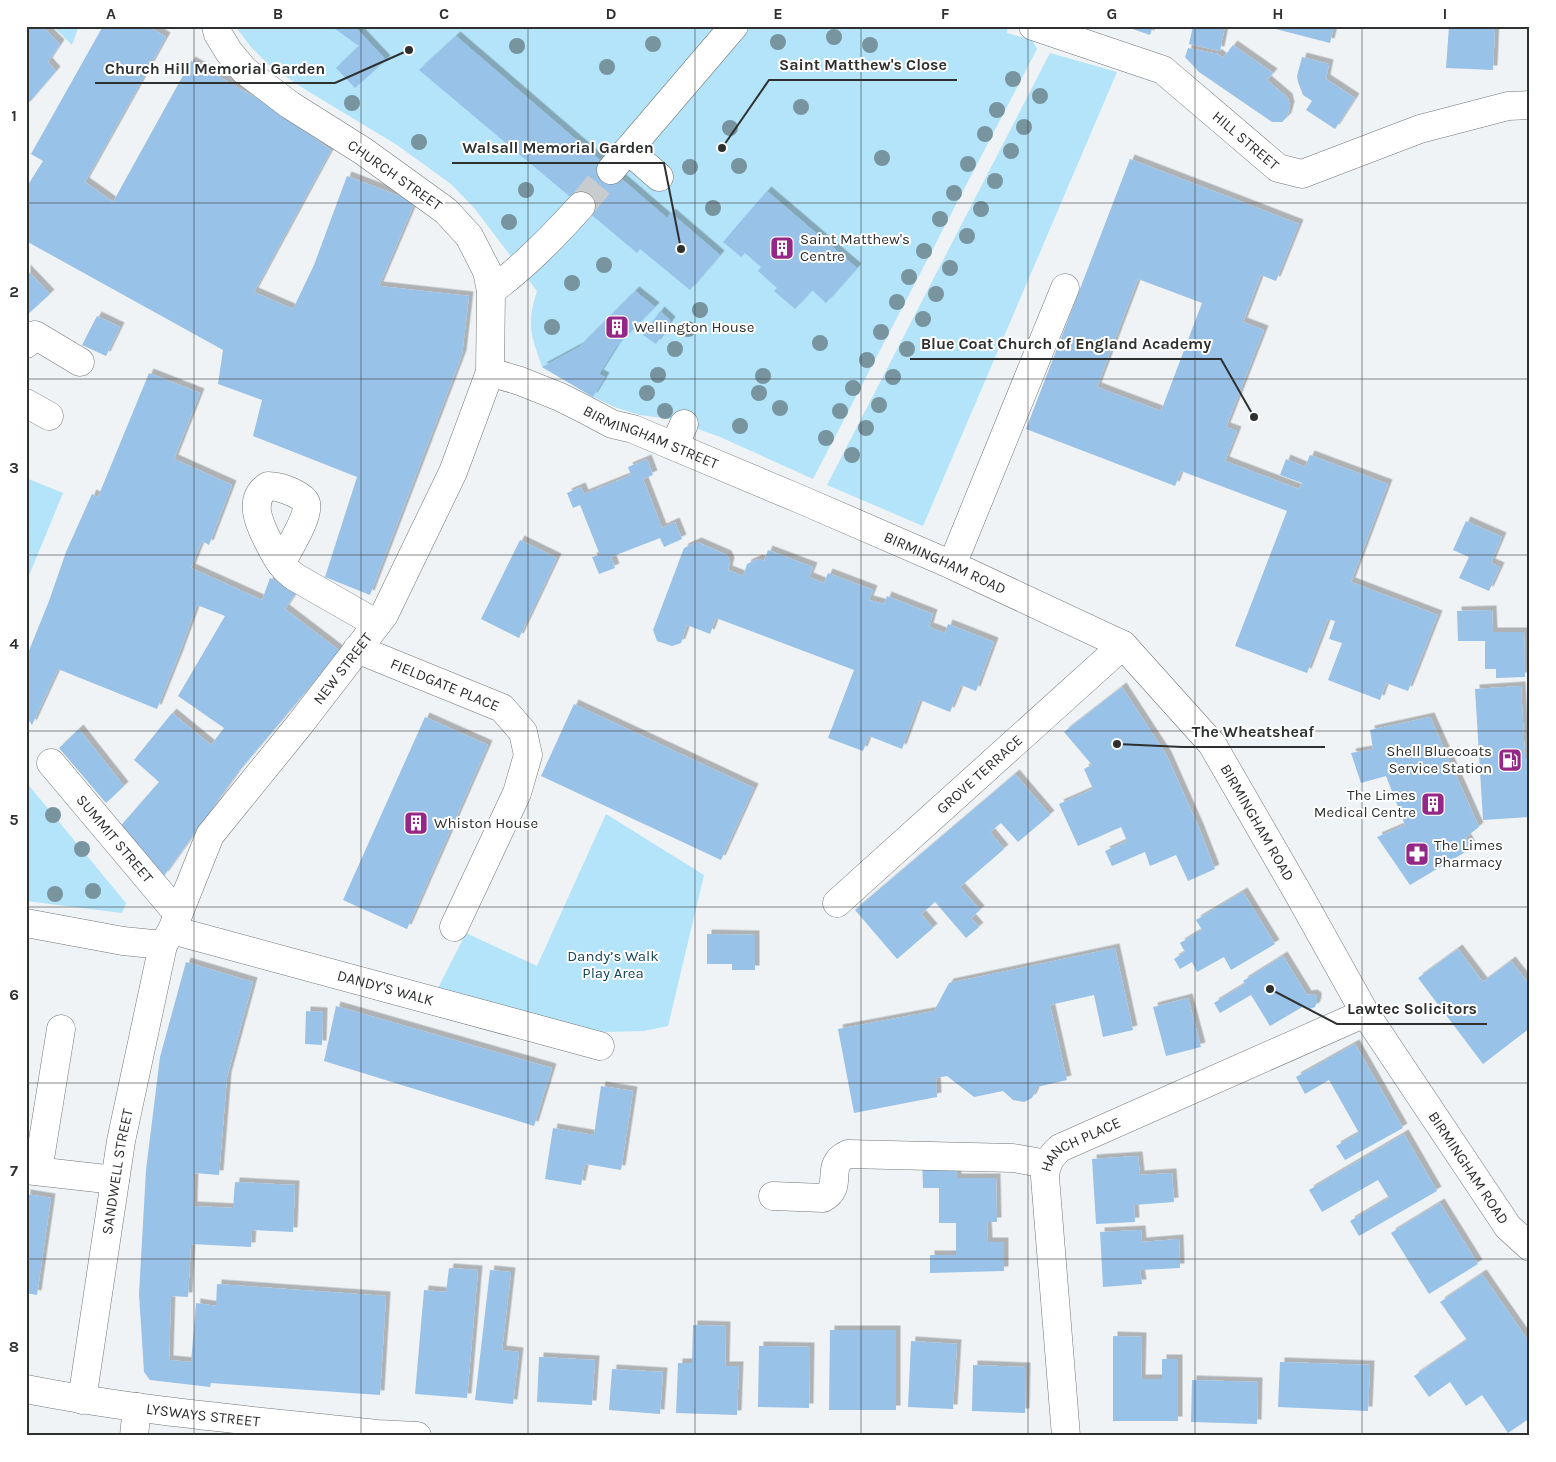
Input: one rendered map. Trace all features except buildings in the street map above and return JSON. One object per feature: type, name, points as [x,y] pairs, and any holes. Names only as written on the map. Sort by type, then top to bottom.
[{"type":"street","name":"CHURCH STREET","points":[[216,26],[218,34],[229,52],[244,70],[290,105],[362,151],[446,211],[469,236],[487,271],[491,291],[490,372]]},
{"type":"street","points":[[659,177],[619,160],[734,26]]},
{"type":"street","name":"HILL STREET","points":[[1047,28],[1162,70],[1278,168],[1302,174],[1420,129],[1508,106],[1530,105]]},
{"type":"street","points":[[491,291],[511,276],[545,245],[581,206]]},
{"type":"street","points":[[952,564],[1065,288]]},
{"type":"street","points":[[26,344],[35,335],[80,362]]},
{"type":"street","name":"BIRMINGHAM STREET","points":[[490,372],[560,397],[612,424],[632,430],[679,435],[810,504]]},
{"type":"street","name":"NEW STREET","points":[[171,930],[210,835],[300,724],[384,614],[453,472],[490,372]]},
{"type":"street","name":"BIRMINGHAM ROAD","points":[[810,504],[952,564],[1123,644],[1212,744],[1365,1014],[1508,1227],[1530,1247]]},
{"type":"street","points":[[281,564],[295,577],[377,624]]},
{"type":"street","name":"GROVE TERRACE","points":[[838,903],[1123,644]]},
{"type":"street","name":"FIELDGATE PLACE","points":[[357,649],[502,708],[523,732],[528,755],[517,793],[454,926]]},
{"type":"street","name":"SUMMIT STREET","points":[[51,763],[171,930]]},
{"type":"street","name":"DANDY'S WALK","points":[[26,923],[123,941],[171,930],[600,1046]]},
{"type":"street","name":"SANDWELL STREET","points":[[82,1400],[121,1141],[171,930]]},
{"type":"street","name":"HANCH PLACE","points":[[1066,1436],[1044,1177],[1047,1164],[1053,1154],[1060,1148],[1365,1014]]},
{"type":"street","points":[[61,1029],[32,1170],[115,1180]]},
{"type":"street","points":[[773,1196],[823,1198],[827,1196],[834,1185],[838,1160],[848,1154],[1013,1158],[1047,1164]]},
{"type":"street","name":"LYSWAYS STREET","points":[[26,1389],[82,1400],[137,1407],[377,1434],[417,1436]]},
{"type":"street","points":[[134,1436],[137,1407]]},
{"type":"green space","points":[[53,26],[79,26],[72,45]]},
{"type":"green space","points":[[235,26],[1008,26],[1007,33],[1032,40],[1037,49],[813,479],[720,437],[670,419],[640,415],[617,408],[593,397],[542,367],[531,330],[532,313],[537,291],[475,209],[451,184],[397,145],[270,66],[251,47]]},
{"type":"green space","points":[[1050,53],[1117,72],[923,526],[827,485]]},
{"type":"green space","points":[[26,478],[63,493],[26,583]]},
{"type":"green space","points":[[26,782],[126,903],[122,913],[26,901]]},
{"type":"green space","name":"Dandy’s Walk Play Area","points":[[606,814],[704,875],[668,1026],[644,1031],[604,1032],[549,1020],[437,990],[466,933],[537,966]]},
{"type":"tunnel","points":[[581,206],[611,170]]},
{"type":"place","name":"Church Hill Memorial Garden","points":[[409,50]]},
{"type":"place","name":"Saint Matthew's Close","points":[[722,148]]},
{"type":"place","name":"Saint Matthew's Centre","points":[[782,248]]},
{"type":"place","name":"Walsall Memorial Garden","points":[[681,249]]},
{"type":"place","name":"Wellington House","points":[[617,327]]},
{"type":"place","name":"Blue Coat Church of England Academy","points":[[1254,417]]},
{"type":"place","name":"The Wheatsheaf","points":[[1117,744]]},
{"type":"place","name":"Shell Bluecoats Service Station","points":[[1510,760]]},
{"type":"place","name":"The Limes Medical Centre","points":[[1433,804]]},
{"type":"place","name":"Whiston House","points":[[416,823]]},
{"type":"place","name":"The Limes Pharmacy","points":[[1417,854]]},
{"type":"place","name":"Lawtec Solicitors","points":[[1270,989]]}]
